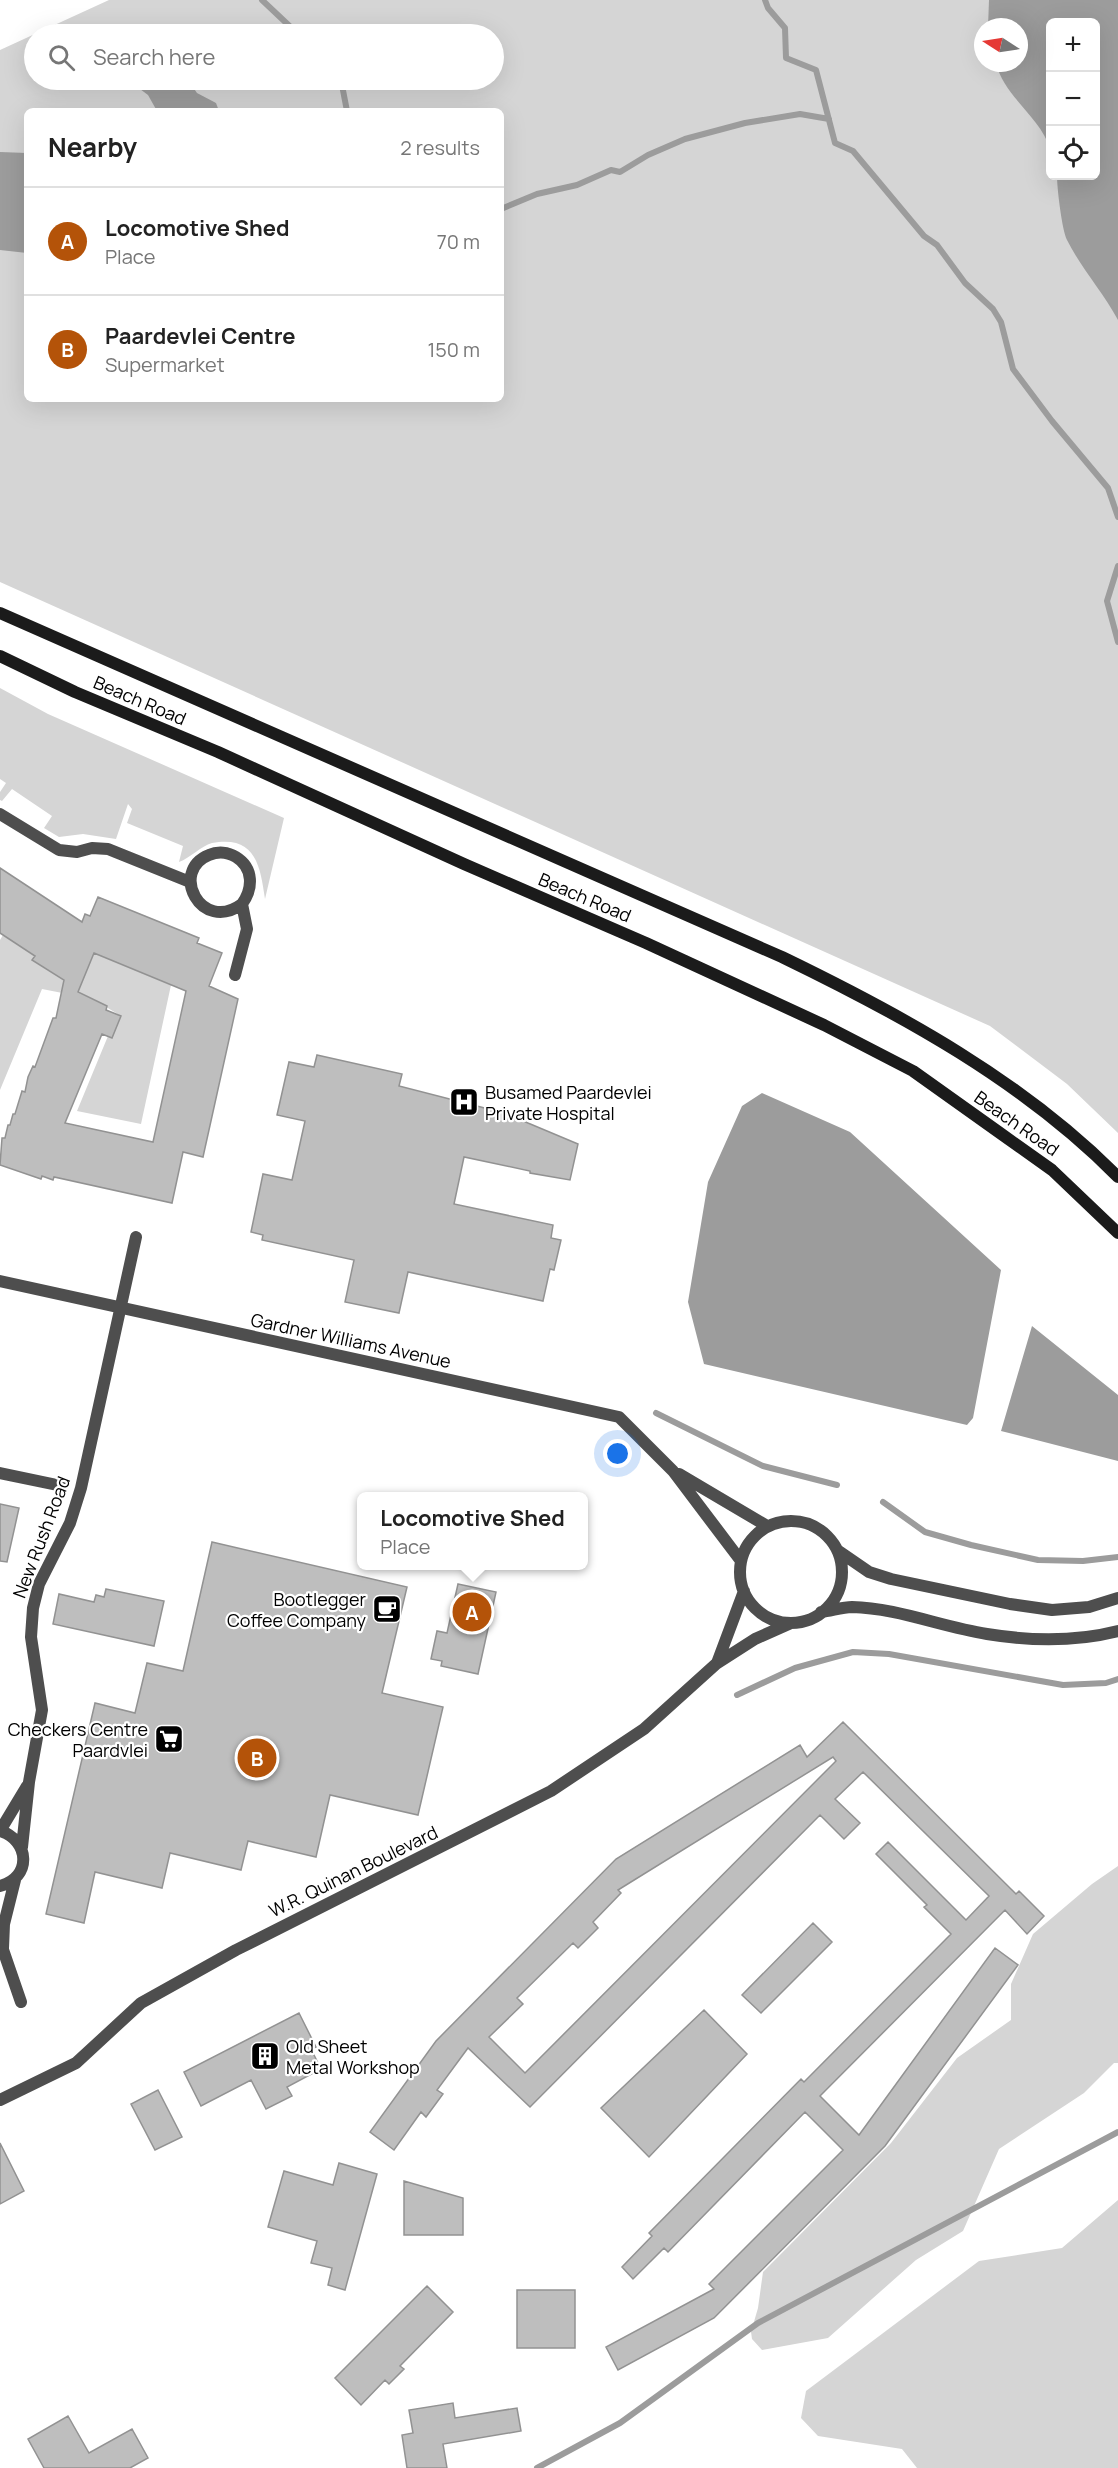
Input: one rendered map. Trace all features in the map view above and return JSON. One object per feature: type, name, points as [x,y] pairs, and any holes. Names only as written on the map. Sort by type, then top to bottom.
[{"type":"main road","name":"Beach Road","points":[[0,613],[782,957],[850,990],[989,1071],[1089,1148],[1118,1177]]},
{"type":"main road","name":"Beach Road","points":[[0,656],[75,692],[218,752],[824,1025],[913,1071],[1052,1170],[1118,1233]]},
{"type":"street","points":[[0,814],[59,850],[77,852],[92,848],[108,849],[190,882]]},
{"type":"street","points":[[224,852],[233,855],[247,868],[250,877],[248,896],[242,904],[226,912],[209,910],[195,899],[190,882],[197,863],[204,857],[224,852]]},
{"type":"street","points":[[235,975],[247,929],[242,904]]},
{"type":"street","name":"New Rush Road","points":[[21,2002],[1,1945],[15,1880],[24,1864],[22,1847],[29,1782],[42,1710],[31,1637],[35,1597],[70,1523],[81,1488],[136,1237]]},
{"type":"street","name":"Gardner Williams Avenue","points":[[0,1281],[619,1417],[673,1471],[741,1562]]},
{"type":"street","name":"Gardner Williams Avenue","points":[[673,1471],[767,1526]]},
{"type":"street","points":[[0,1473],[62,1486]]},
{"type":"street","points":[[741,1562],[750,1541],[767,1526],[783,1521],[799,1521],[815,1527],[828,1537],[837,1550],[842,1567],[840,1584],[833,1600],[821,1612]]},
{"type":"street","points":[[837,1550],[869,1572],[891,1580],[1010,1604],[1052,1610],[1089,1607],[1118,1598]]},
{"type":"street","name":"W.R. Quinan Boulevard","points":[[716,1664],[744,1591],[740,1577],[741,1562]]},
{"type":"street","points":[[744,1591],[751,1604],[762,1614],[776,1621],[791,1623]]},
{"type":"street","name":"W.R. Quinan Boulevard","points":[[0,2100],[76,2063],[128,2013],[217,1960],[551,1791],[644,1729],[716,1664],[755,1639],[791,1623],[807,1620],[821,1612],[850,1607],[873,1609],[987,1634],[1044,1640],[1090,1638],[1118,1631]]},
{"type":"street","name":"New Rush Road","points":[[22,1847],[9,1833],[0,1831],[29,1782]]},
{"type":"street","points":[[0,1886],[15,1880]]},
{"type":"shaded area","points":[[109,0],[1118,0],[1118,1133],[1067,1084],[990,1026],[0,582],[0,50],[24,39],[24,90],[504,90],[504,24],[57,24]]},
{"type":"shaded area","points":[[989,0],[1118,0],[1118,320],[1067,240],[1057,182],[1057,180],[1100,180],[1100,18],[1046,18],[1046,140],[1039,127],[1014,97],[999,72],[1028,72],[1028,18],[988,18]]},
{"type":"shaded area","points":[[141,90],[195,90],[216,103],[218,108],[155,108],[148,95]]},
{"type":"shaded area","points":[[0,152],[24,153],[24,253],[0,250]]},
{"type":"shaded area","points":[[0,688],[48,714],[284,818],[265,899],[258,865],[247,849],[238,844],[212,843],[179,862],[183,846],[127,823],[132,809],[128,804],[116,839],[83,834],[59,837],[44,828],[52,816],[12,789],[2,801],[0,800],[0,792],[6,783],[0,779]]},
{"type":"shaded area","points":[[3,935],[35,956],[33,960],[50,971],[94,953],[171,985],[141,1124],[77,1111],[108,1036],[121,1016],[93,999],[42,989],[0,1090],[0,940]]},
{"type":"shaded area","points":[[762,1093],[850,1132],[1001,1270],[973,1418],[967,1425],[704,1364],[688,1302],[708,1182],[742,1106]]},
{"type":"shaded area","points":[[1032,1326],[1118,1395],[1118,1461],[1001,1431]]},
{"type":"shaded area","points":[[1118,1866],[1118,2063],[1114,2063],[1084,2093],[999,2149],[963,2231],[916,2260],[828,2338],[762,2350],[752,2339],[751,2332],[758,2308],[763,2272],[891,2143],[957,2058],[1011,2020],[1011,1984],[1033,1934],[1092,1884]]},
{"type":"shaded area","points":[[1118,2200],[1118,2468],[917,2468],[902,2449],[818,2436],[801,2418],[806,2391],[979,2261],[1062,2248]]},
{"type":"building","points":[[0,868],[82,922],[85,914],[90,916],[98,897],[199,938],[197,943],[222,953],[209,986],[238,999],[203,1157],[183,1152],[172,1203],[54,1177],[53,1180],[42,1176],[41,1179],[0,1165],[2,1138],[5,1138],[22,1091],[25,1092],[28,1077],[33,1066],[35,1067],[53,1018],[56,1018],[64,980],[32,960],[35,956],[0,933]],"holes":[[[94,953],[186,991],[153,1142],[65,1123],[102,1034],[112,1038],[121,1016],[106,1010],[107,1006],[78,992]]]},
{"type":"building","points":[[317,1055],[402,1074],[399,1086],[504,1113],[578,1144],[570,1180],[464,1157],[454,1204],[553,1225],[551,1238],[561,1240],[554,1270],[550,1269],[543,1301],[408,1272],[399,1313],[345,1302],[354,1260],[262,1240],[263,1235],[251,1232],[263,1174],[292,1180],[305,1121],[277,1115],[289,1062],[314,1067]]},
{"type":"building","points":[[0,1504],[19,1508],[7,1562],[0,1561]]},
{"type":"building","points":[[212,1542],[407,1587],[382,1693],[443,1707],[418,1815],[330,1795],[316,1857],[248,1841],[241,1870],[170,1853],[162,1888],[95,1872],[84,1923],[46,1914],[95,1703],[135,1713],[147,1663],[183,1671]]},
{"type":"building","points":[[458,1584],[496,1592],[478,1674],[441,1666],[442,1661],[431,1659],[437,1631],[447,1633]]},
{"type":"building","points":[[106,1589],[164,1601],[154,1646],[53,1624],[59,1594],[94,1602],[96,1595],[104,1597]]},
{"type":"building","points":[[843,1722],[1016,1894],[1019,1891],[1044,1916],[1027,1934],[1005,1910],[820,2096],[859,2135],[995,1948],[1018,1965],[885,2146],[714,2318],[618,2370],[606,2347],[714,2289],[709,2284],[843,2150],[805,2112],[668,2252],[664,2248],[633,2279],[622,2267],[652,2236],[649,2233],[801,2079],[804,2082],[951,1934],[924,1907],[927,1905],[876,1854],[888,1842],[966,1920],[989,1896],[863,1772],[835,1799],[860,1823],[844,1839],[820,1815],[530,2107],[468,2048],[437,2090],[443,2094],[426,2117],[421,2112],[394,2150],[370,2132],[436,2041],[616,1859],[800,1745],[807,1757]],"holes":[[[833,1757],[836,1761],[525,2073],[489,2037],[523,2004],[517,1998],[573,1943],[578,1948],[598,1928],[593,1922],[621,1893],[618,1890]]]},
{"type":"building","points":[[813,1923],[832,1942],[761,2013],[742,1995]]},
{"type":"building","points":[[704,2010],[747,2054],[649,2157],[601,2108]]},
{"type":"building","name":"Old Sheet Metal Workshop","points":[[299,2013],[316,2047],[311,2049],[321,2069],[287,2087],[292,2096],[266,2109],[251,2080],[201,2106],[184,2072]]},
{"type":"building","points":[[158,2090],[182,2137],[155,2150],[131,2104]]},
{"type":"building","points":[[0,2143],[24,2191],[0,2204]]},
{"type":"building","points":[[339,2163],[377,2174],[345,2290],[328,2285],[332,2268],[311,2263],[317,2241],[268,2227],[284,2171],[333,2185]]},
{"type":"building","points":[[404,2181],[463,2198],[463,2235],[404,2235]]},
{"type":"building","points":[[427,2286],[453,2312],[400,2366],[404,2369],[389,2384],[385,2380],[361,2405],[335,2378]]},
{"type":"building","points":[[517,2290],[575,2290],[575,2348],[517,2348]]},
{"type":"building","points":[[453,2403],[455,2418],[517,2408],[521,2431],[443,2444],[447,2468],[407,2468],[402,2435],[413,2433],[409,2410]]},
{"type":"building","points":[[68,2416],[89,2453],[132,2429],[148,2458],[130,2468],[44,2468],[28,2439]]},
{"type":"waterway","points":[[262,0],[287,24]]},
{"type":"waterway","points":[[765,0],[768,8],[785,28],[786,58],[816,70],[835,143],[853,151],[924,236],[937,245],[965,283],[993,309],[1001,322],[1013,369],[1052,421],[1108,488],[1118,517]]},
{"type":"waterway","points":[[343,90],[346,108]]},
{"type":"waterway","points":[[504,208],[537,194],[577,185],[611,170],[620,172],[648,155],[685,139],[745,123],[800,114],[829,119]]},
{"type":"waterway","points":[[1118,566],[1107,601],[1118,642]]},
{"type":"waterway","points":[[656,1413],[763,1466],[837,1485]]},
{"type":"waterway","points":[[883,1502],[925,1532],[971,1545],[1038,1560],[1083,1561],[1118,1557]]},
{"type":"waterway","points":[[737,1695],[795,1668],[853,1652],[889,1654],[1063,1685],[1106,1683],[1118,1679]]},
{"type":"waterway","points":[[537,2468],[620,2423],[758,2323],[1118,2132]]},
{"type":"place","name":"Busamed Paardevlei Private Hospital","points":[[464,1102]]},
{"type":"place","name":"Bootlegger Coffee Company","points":[[387,1609]]},
{"type":"place","name":"Locomotive Shed","points":[[472,1612]]},
{"type":"place","name":"Checkers Centre Paardvlei","points":[[169,1739]]},
{"type":"place","name":"Paardevlei Centre","points":[[257,1758]]},
{"type":"place","name":"Old Sheet Metal Workshop","points":[[265,2056]]}]
